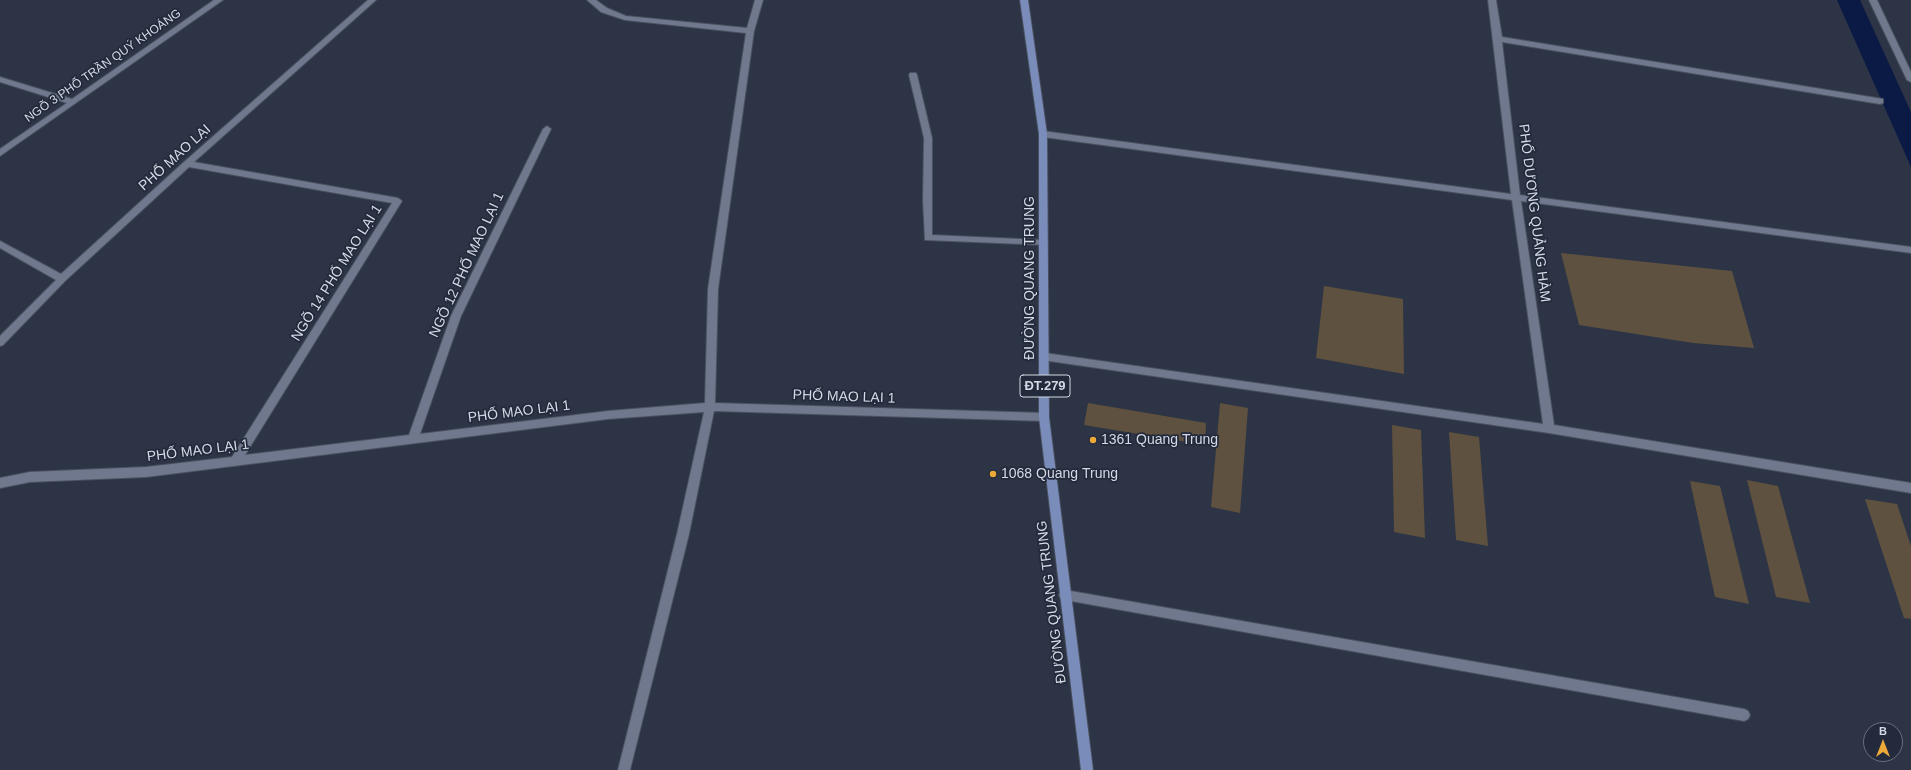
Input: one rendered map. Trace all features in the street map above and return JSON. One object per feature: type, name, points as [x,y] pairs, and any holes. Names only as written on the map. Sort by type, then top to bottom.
[{"type":"main road","name":"ĐƯỜNG QUANG TRUNG","points":[[1024,0],[1043,134],[1045,357],[1044,417],[1064,595],[1087,770]]},
{"type":"street","name":"NGÕ 3 PHỐ TRẦN QUÝ KHOÁNG","points":[[0,153],[219,0]]},
{"type":"street","name":"PHỐ MAO LẠI","points":[[0,342],[62,279],[187,164],[372,0]]},
{"type":"street","points":[[591,0],[604,10],[625,18],[750,31]]},
{"type":"street","points":[[624,770],[683,534],[710,407],[713,289],[750,31],[759,0]]},
{"type":"street","name":"PHỐ DƯƠNG QUẢNG HÀM","points":[[1492,0],[1498,39],[1516,197],[1549,429]]},
{"type":"street","points":[[1873,0],[1911,80]]},
{"type":"street","points":[[1498,39],[1880,101]]},
{"type":"street","points":[[913,75],[928,138],[928,238],[1043,244]]},
{"type":"street","points":[[0,80],[73,102]]},
{"type":"street","name":"NGÕ 12 PHỐ MAO LẠI 1","points":[[413,439],[456,316],[547,129]]},
{"type":"street","points":[[1043,134],[1911,250]]},
{"type":"street","name":"NGÕ 14 PHỐ MAO LẠI 1","points":[[187,164],[398,201],[236,460]]},
{"type":"street","points":[[0,244],[62,279]]},
{"type":"street","points":[[1045,357],[1549,429],[1911,488]]},
{"type":"street","name":"PHỐ MAO LẠI 1","points":[[0,483],[30,477],[146,472],[608,415],[710,407],[1044,417]]},
{"type":"street","points":[[1064,595],[1744,715]]},
{"type":"water","points":[[1837,0],[1860,0],[1911,112],[1911,167]]},
{"type":"building","points":[[1561,253],[1732,271],[1754,348],[1693,343],[1579,325]]},
{"type":"building","points":[[1324,286],[1403,299],[1404,374],[1316,358]]},
{"type":"building","points":[[1088,403],[1206,423],[1205,445],[1084,425]]},
{"type":"building","points":[[1220,403],[1248,408],[1240,513],[1211,507]]},
{"type":"building","points":[[1392,425],[1421,430],[1425,538],[1394,532]]},
{"type":"building","points":[[1449,432],[1479,437],[1488,546],[1456,540]]},
{"type":"building","points":[[1747,480],[1778,486],[1810,603],[1776,597]]},
{"type":"building","points":[[1690,481],[1720,486],[1749,604],[1715,597]]},
{"type":"building","points":[[1865,499],[1897,504],[1911,546],[1911,619],[1904,618]]},
{"type":"place","name":"1361 Quang Trung","points":[[1093,440]]},
{"type":"place","name":"1068 Quang Trung","points":[[993,474]]}]
